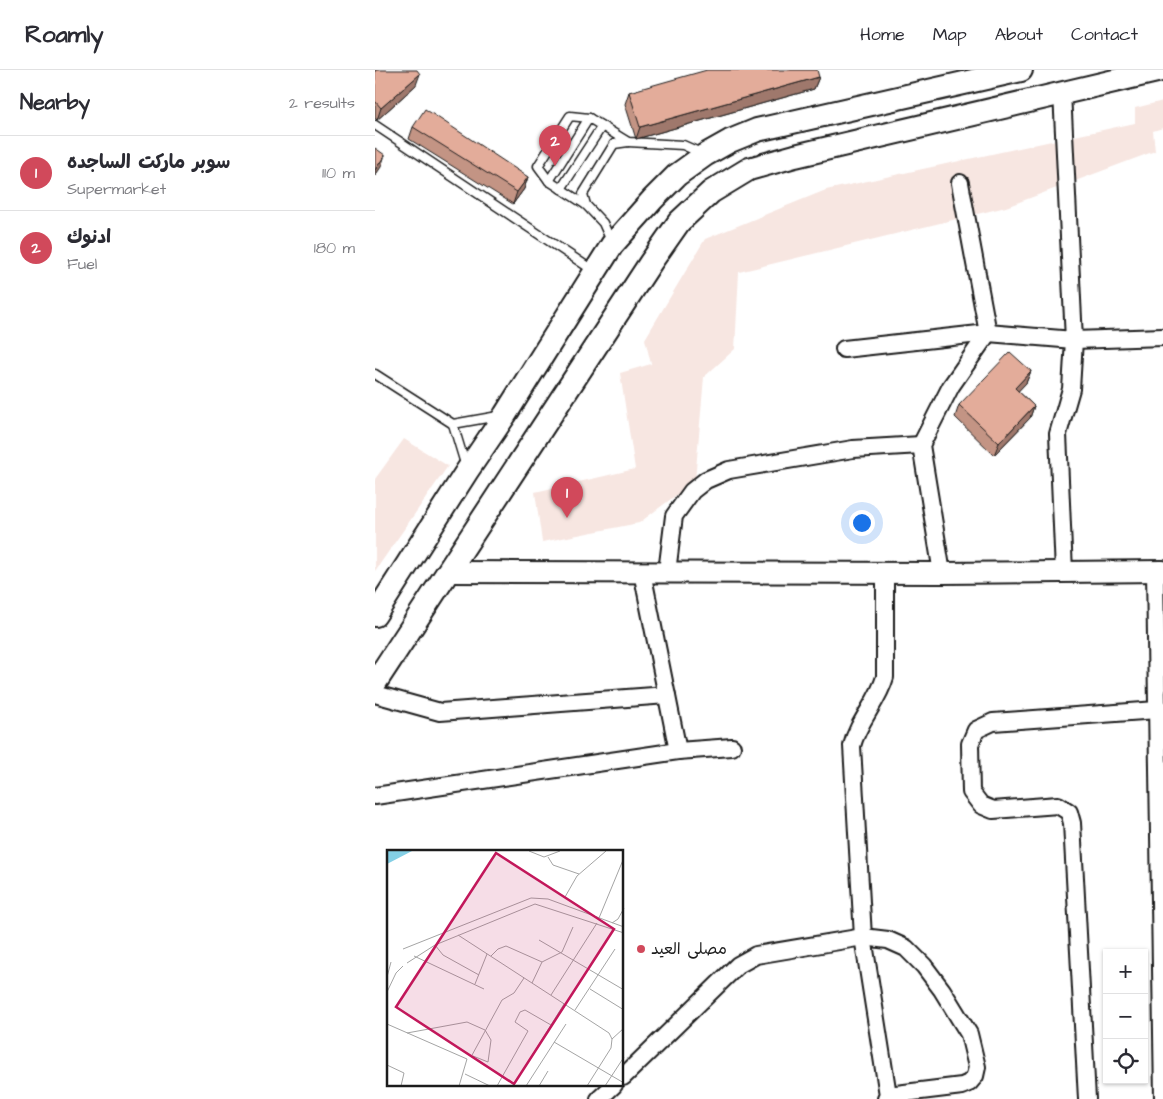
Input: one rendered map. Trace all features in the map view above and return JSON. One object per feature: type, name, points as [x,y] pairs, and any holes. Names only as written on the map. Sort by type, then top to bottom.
[{"type":"main road","points":[[375,615],[613,245],[653,199],[677,175],[705,155],[730,141],[757,130],[1021,70]]},
{"type":"main road","points":[[375,683],[651,262],[679,222],[711,192],[749,169],[767,164],[1062,92],[1161,70]]},
{"type":"street","points":[[1062,92],[1073,340],[1071,389],[1058,434],[1064,572]]},
{"type":"street","points":[[942,573],[921,445],[951,386],[988,333],[960,183]]},
{"type":"street","points":[[844,348],[988,333],[1073,340],[1163,337]]},
{"type":"street","points":[[667,572],[674,516],[692,491],[706,480],[729,470],[853,449],[921,445]]},
{"type":"street","points":[[449,572],[942,573],[1159,571],[1157,710],[1163,1099]]},
{"type":"street","points":[[643,572],[678,751]]},
{"type":"street","points":[[624,1076],[738,965],[748,958],[756,954],[863,937],[888,940],[906,948],[924,966],[942,990],[969,1034],[977,1067],[975,1076],[969,1083],[962,1086],[887,1097],[863,937],[852,746],[854,736],[882,688],[885,677],[885,572]]},
{"type":"street","points":[[375,694],[439,712],[667,695]]},
{"type":"street","points":[[1087,1099],[1072,824],[1069,812],[1058,806],[993,810],[981,805],[971,792],[970,744],[976,730],[993,722],[1157,710]]},
{"type":"street","points":[[375,796],[678,751],[732,747]]},
{"type":"street","points":[[599,1099],[613,1086]]},
{"type":"lane","points":[[613,245],[603,223],[586,205],[549,181],[538,166],[571,116],[589,118],[628,142]]},
{"type":"lane","points":[[549,181],[589,118]]},
{"type":"lane","points":[[375,125],[596,272]]},
{"type":"lane","points":[[561,189],[602,126]]},
{"type":"lane","points":[[586,205],[583,194],[615,144],[628,142],[683,144],[705,155]]},
{"type":"lane","points":[[375,374],[453,424],[467,471]]},
{"type":"lane","points":[[453,424],[505,415]]},
{"type":"shaded area","points":[[1163,101],[1163,128],[1153,131],[1155,151],[1006,207],[739,272],[735,349],[704,377],[695,481],[639,523],[542,542],[535,492],[635,469],[620,373],[651,364],[645,339],[705,239],[826,190],[1135,123],[1135,108]]},
{"type":"shaded area","points":[[404,439],[448,466],[375,571],[375,479]]},
{"type":"building","points":[[375,70],[417,70],[420,74],[381,108],[375,101]]},
{"type":"building","points":[[707,70],[817,70],[819,77],[640,127],[629,92]]},
{"type":"building","points":[[425,109],[528,177],[517,192],[413,127]]},
{"type":"building","points":[[375,148],[385,155],[375,170]]},
{"type":"building","points":[[1010,352],[1031,371],[1015,388],[1034,406],[999,443],[959,405]]},
{"type":"place","name":"ادنوك","points":[[555,166]]},
{"type":"place","name":"سوبر ماركت الساجده","points":[[567,518]]},
{"type":"place","name":"مصلى العيد","points":[[641,949]]}]
